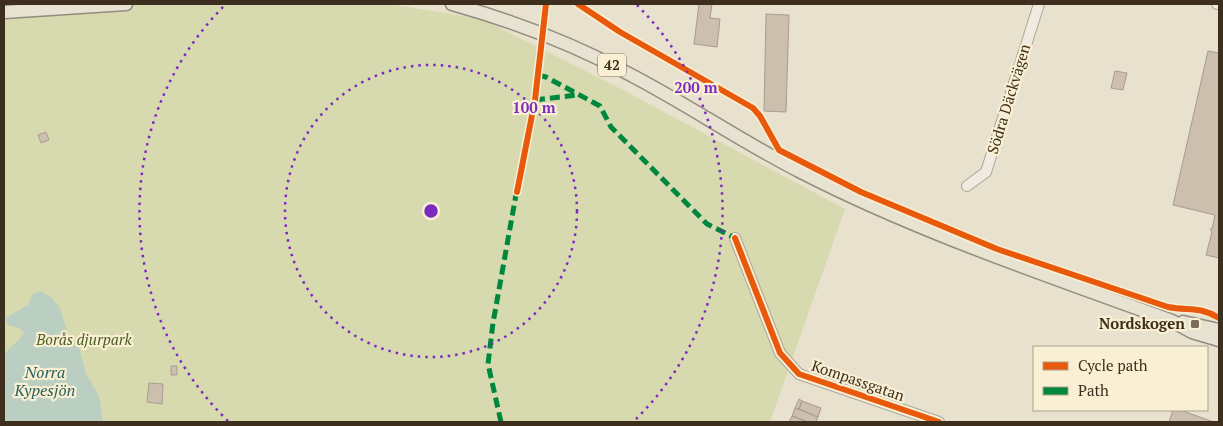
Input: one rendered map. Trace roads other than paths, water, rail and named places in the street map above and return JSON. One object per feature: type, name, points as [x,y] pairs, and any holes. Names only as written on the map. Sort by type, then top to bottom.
[{"type":"main road","points":[[4,12],[126,4]]},
{"type":"main road","name":"42","points":[[452,4],[486,13],[536,32],[620,70],[800,172],[879,210],[996,258],[1172,321],[1219,330]]},
{"type":"main road","name":"42","points":[[1172,321],[1192,332],[1219,340]]},
{"type":"street","name":"Södra Däckvägen","points":[[967,186],[986,172],[1039,4]]},
{"type":"street","name":"Kompassgatan","points":[[736,238],[780,353],[799,374],[939,422]]},
{"type":"water","name":"Norra Kypesjön","points":[[40,291],[52,298],[60,308],[69,338],[78,344],[86,374],[99,396],[103,422],[4,422],[4,356],[24,333],[19,328],[8,325],[5,318],[28,305],[33,294]]},
{"type":"place","name":"Nordskogen","points":[[1195,324]]},
{"type":"park label","name":"Borås djurpark","points":[[84,340]]}]
